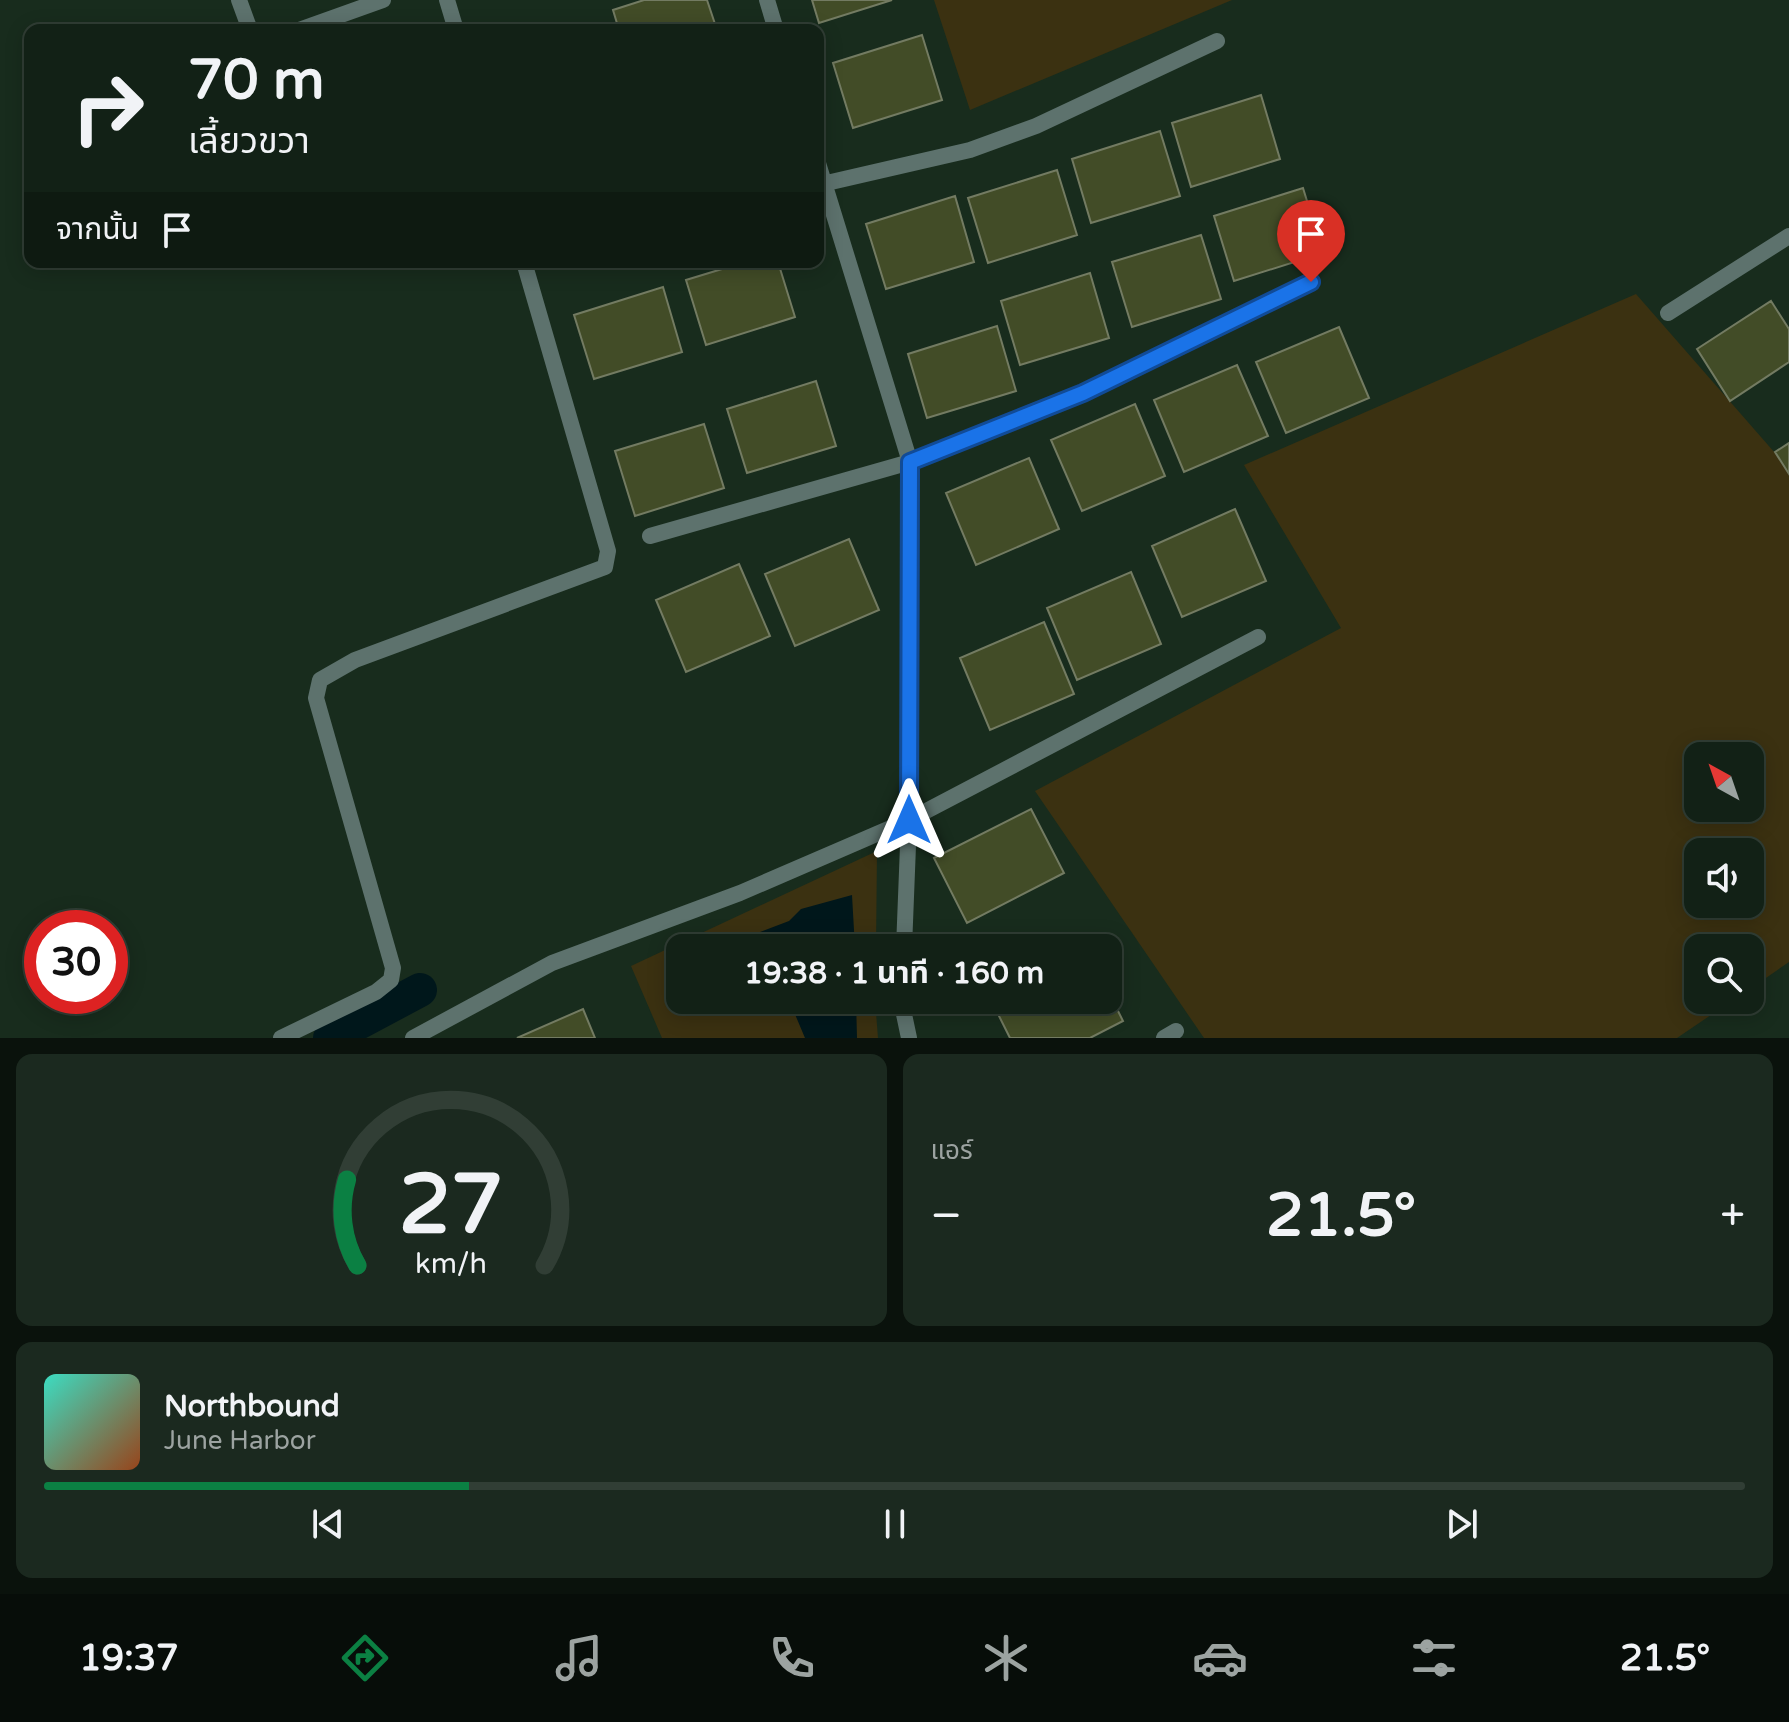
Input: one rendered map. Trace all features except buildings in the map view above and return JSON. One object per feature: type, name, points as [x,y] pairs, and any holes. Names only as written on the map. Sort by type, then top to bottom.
[{"type":"street","points":[[239,0],[248,24]]},
{"type":"street","points":[[316,24],[383,0]]},
{"type":"street","points":[[447,0],[454,24]]},
{"type":"street","points":[[767,0],[774,24]]},
{"type":"street","points":[[824,183],[970,150],[1036,126],[1217,41]]},
{"type":"street","points":[[824,193],[910,462],[909,820],[905,934]]},
{"type":"street","points":[[1668,313],[1789,236]]},
{"type":"street","points":[[281,1038],[376,992],[391,980],[393,968],[316,698],[320,680],[355,660],[605,567],[608,551],[526,268]]},
{"type":"street","points":[[650,536],[910,462],[1083,393],[1311,282]]},
{"type":"street","points":[[413,1038],[552,963],[740,893],[909,820],[1258,637]]},
{"type":"street","points":[[904,1014],[909,1038]]},
{"type":"shaded area","points":[[934,0],[1232,0],[970,110]]},
{"type":"shaded area","points":[[1636,294],[1789,469],[1789,962],[1764,979],[1764,934],[1684,934],[1684,1014],[1712,1014],[1677,1038],[1204,1038],[1035,791],[1341,628],[1244,465]]},
{"type":"shaded area","points":[[877,851],[876,934],[699,934]]},
{"type":"shaded area","points":[[666,950],[666,1014],[876,1014],[878,1038],[662,1038],[631,966]]},
{"type":"water","points":[[852,895],[854,934],[761,934],[789,921],[801,909]]},
{"type":"water","points":[[795,1014],[856,1014],[857,1038],[805,1038]]},
{"type":"waterway","points":[[330,1038],[420,990]]},
{"type":"route","points":[[909,820],[910,462],[1083,393],[1311,282]]}]
